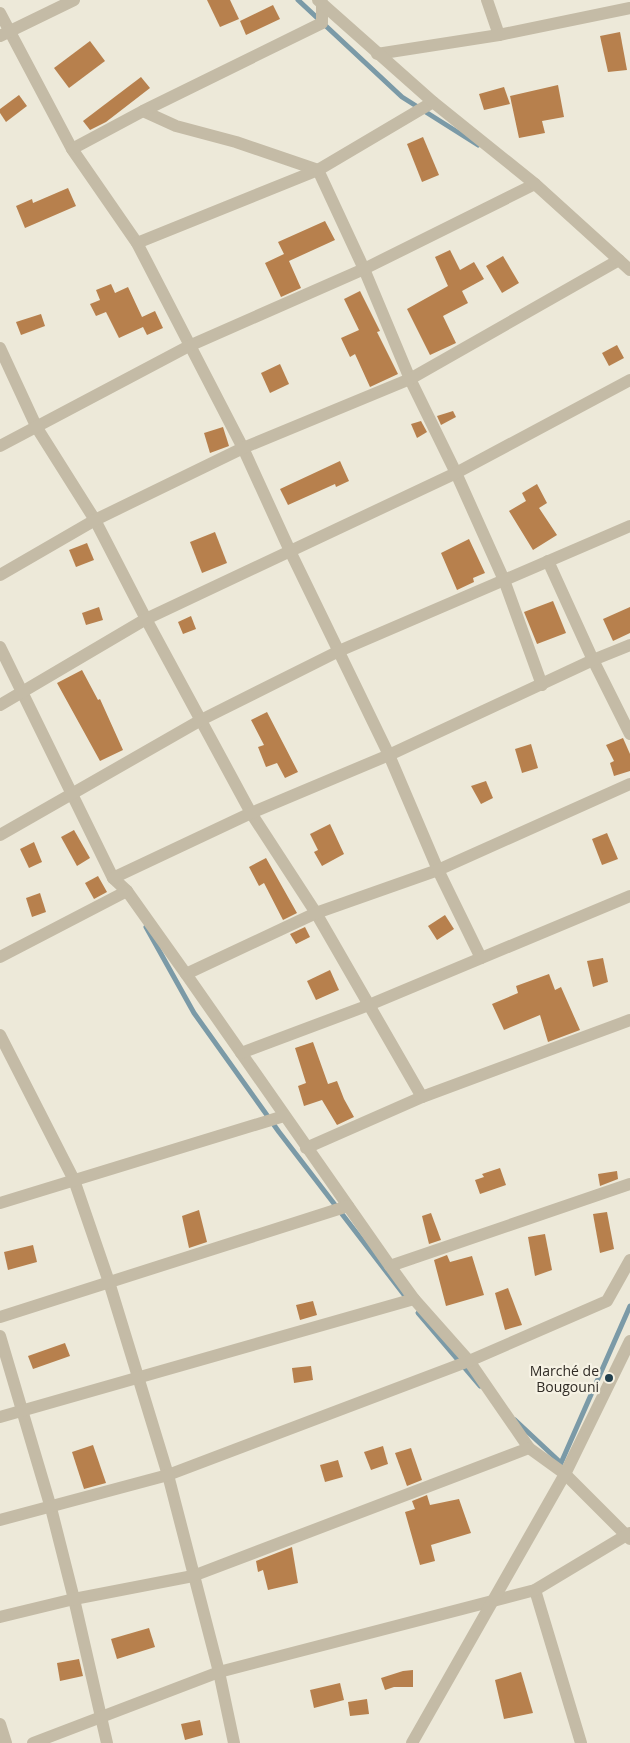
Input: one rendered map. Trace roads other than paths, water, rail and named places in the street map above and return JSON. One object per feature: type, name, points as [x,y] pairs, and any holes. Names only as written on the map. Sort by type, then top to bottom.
[{"type":"street","points":[[5,34],[74,0]]},
{"type":"street","points":[[487,0],[499,35]]},
{"type":"street","points":[[72,149],[143,111],[322,23],[320,2]]},
{"type":"street","points":[[320,2],[433,102],[535,184],[630,270]]},
{"type":"street","points":[[377,54],[499,35],[630,8]]},
{"type":"street","points":[[0,13],[5,34],[72,149],[137,243],[243,448],[290,551],[389,755],[438,870],[481,958]]},
{"type":"street","points":[[137,243],[318,170],[433,102]]},
{"type":"street","points":[[143,111],[176,126],[236,142],[318,170],[364,269],[410,379],[504,580],[542,685]]},
{"type":"street","points":[[0,446],[189,346],[364,269],[535,184]]},
{"type":"street","points":[[0,575],[95,520],[243,448],[410,379],[619,260]]},
{"type":"street","points":[[0,348],[37,428],[95,520],[251,814],[316,913],[422,1097]]},
{"type":"street","points":[[0,705],[146,619],[456,474],[630,380]]},
{"type":"street","points":[[0,835],[201,720],[339,651],[630,526]]},
{"type":"street","points":[[548,562],[593,660],[630,734]]},
{"type":"street","points":[[113,878],[251,814],[389,755],[593,660],[630,645]]},
{"type":"street","points":[[0,647],[73,792],[113,878],[127,891],[390,1266],[414,1298],[469,1361],[529,1448],[565,1474],[629,1536],[535,1590],[219,1672],[32,1743]]},
{"type":"street","points":[[186,974],[316,913],[438,870],[630,784]]},
{"type":"street","points":[[0,957],[127,891]]},
{"type":"street","points":[[241,1053],[369,1005],[630,896]]},
{"type":"street","points":[[306,1148],[422,1097],[629,1025]]},
{"type":"street","points":[[0,1034],[74,1180],[109,1282],[140,1378],[168,1475],[219,1672],[234,1743]]},
{"type":"street","points":[[0,1203],[284,1116]]},
{"type":"street","points":[[390,1266],[630,1184]]},
{"type":"street","points":[[0,1317],[348,1206]]},
{"type":"street","points":[[0,1520],[51,1508],[168,1475],[469,1361],[607,1301],[630,1260]]},
{"type":"street","points":[[0,1418],[414,1298]]},
{"type":"street","points":[[0,1336],[51,1508],[107,1743]]},
{"type":"street","points":[[412,1743],[565,1474],[630,1342]]},
{"type":"street","points":[[0,1617],[74,1599],[193,1576],[529,1448]]},
{"type":"street","points":[[535,1590],[582,1743]]},
{"type":"street","points":[[0,1724],[6,1743]]},
{"type":"waterway","points":[[298,0],[402,97],[478,145]]},
{"type":"waterway","points":[[146,927],[194,1013],[279,1132],[405,1296]]},
{"type":"waterway","points":[[515,1420],[561,1463],[630,1306]]},
{"type":"waterway","points":[[418,1313],[480,1386]]},
{"type":"place","name":"Marché de Bougouni","points":[[609,1378]]}]
